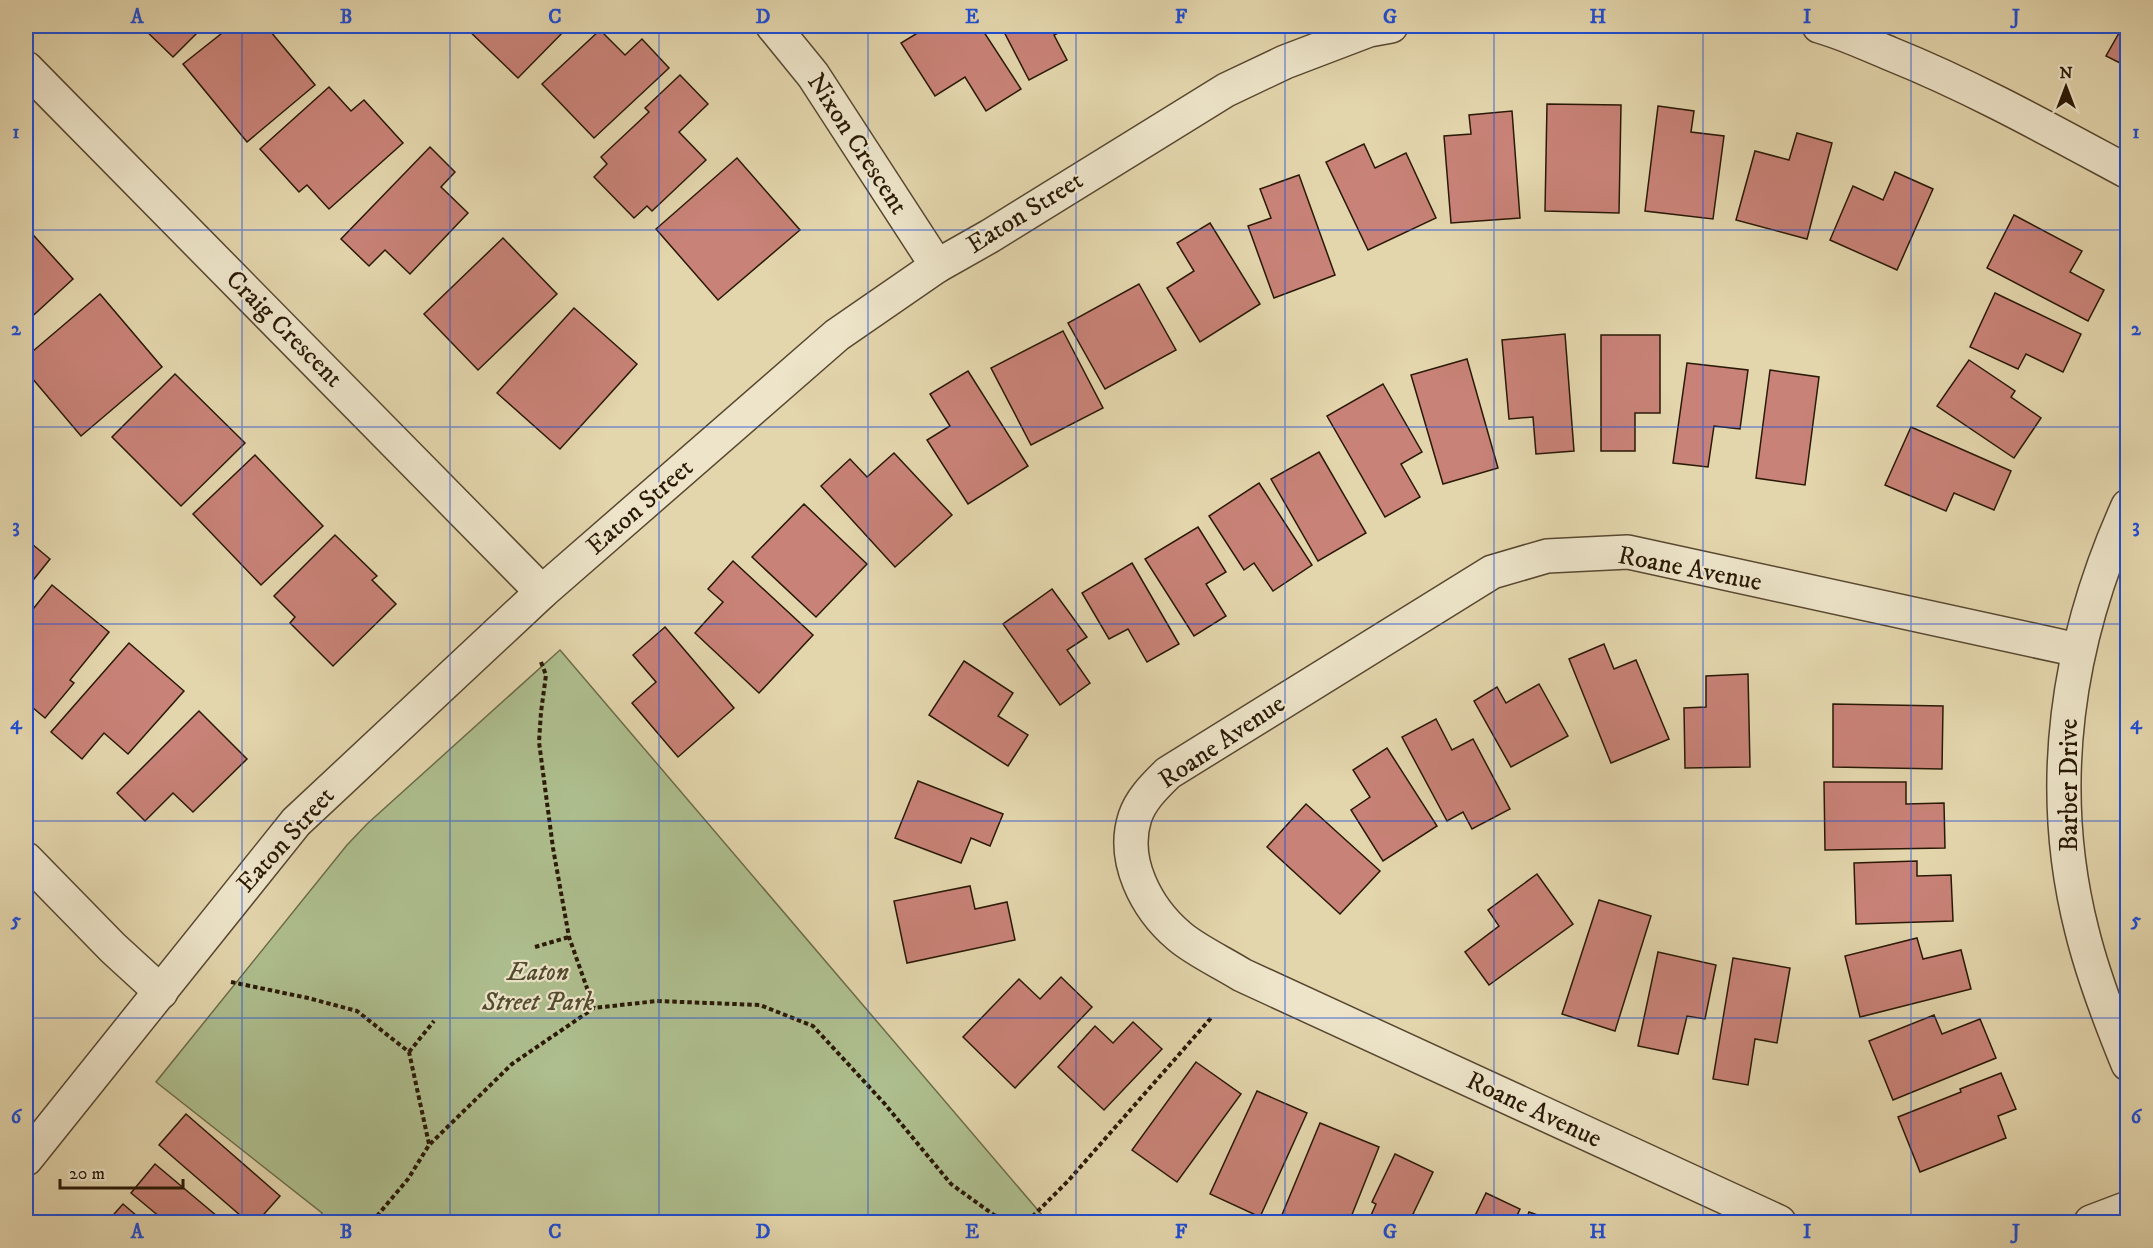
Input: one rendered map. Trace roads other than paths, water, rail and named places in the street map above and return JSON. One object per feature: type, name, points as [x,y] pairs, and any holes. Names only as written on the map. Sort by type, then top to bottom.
[{"type":"street","name":"Nixon Crescent","points":[[773,26],[813,75],[937,266]]},
{"type":"street","name":"Eaton Street","points":[[26,1159],[296,822],[542,592],[837,335],[937,266],[990,236],[1226,90],[1285,62],[1370,30],[1391,26]]},
{"type":"street","points":[[1819,26],[1835,30],[1931,71],[2006,107],[2127,172]]},
{"type":"street","name":"Craig Crescent","points":[[26,68],[542,592]]},
{"type":"street","name":"Barber Drive","points":[[2127,506],[2099,578],[2078,650],[2066,720],[2064,759],[2064,801],[2069,865],[2081,929],[2090,962],[2127,1064]]},
{"type":"street","name":"Roane Avenue","points":[[1779,1222],[1252,979],[1179,937],[1151,906],[1133,868],[1130,845],[1135,816],[1147,794],[1168,773],[1492,572],[1547,556],[1628,552],[2078,650]]},
{"type":"street","points":[[26,859],[113,948],[160,992]]},
{"type":"street","points":[[2091,1222],[2127,1208]]},
{"type":"park label","name":"Eaton Street Park","points":[[538,987]]}]
